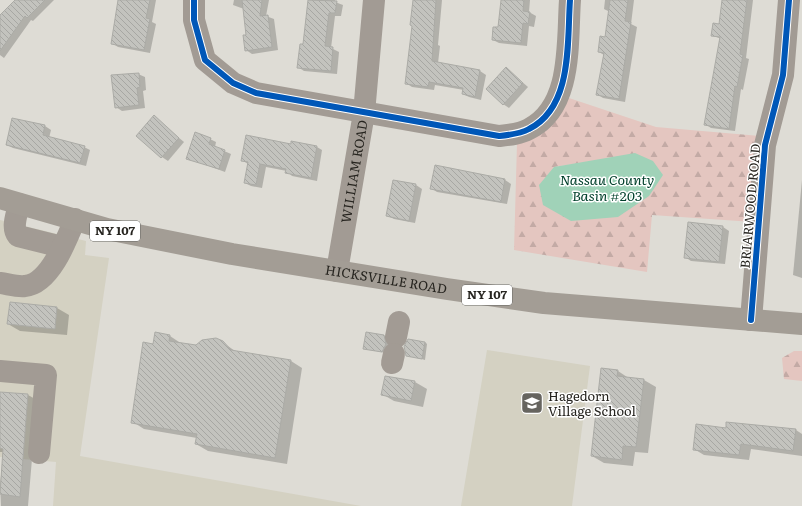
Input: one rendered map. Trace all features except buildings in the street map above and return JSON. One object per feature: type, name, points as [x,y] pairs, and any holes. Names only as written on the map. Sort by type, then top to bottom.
[{"type":"main road","name":"HICKSVILLE ROAD","points":[[10,201],[115,230],[232,254],[337,271],[544,303],[802,324]]},
{"type":"street","points":[[194,0],[194,20],[199,66],[233,83],[256,93],[499,136],[517,134],[530,129],[547,116],[555,106],[562,88],[570,0]]},
{"type":"street","name":"WILLIAM ROAD","points":[[337,271],[364,113],[374,0]]},
{"type":"street","name":"BRIARWOOD ROAD","points":[[751,320],[765,145],[783,75],[789,0]]},
{"type":"street","points":[[10,201],[14,231],[18,236],[62,247]]},
{"type":"street","points":[[0,283],[26,286],[44,277],[62,247],[74,219]]},
{"type":"street","points":[[0,371],[46,375],[39,453]]},
{"type":"shaded area","points":[[0,220],[86,241],[85,255],[109,258],[80,456],[361,506],[53,506],[56,462],[0,457]]},
{"type":"shaded area","name":"Hagedorn Village School","points":[[487,350],[590,366],[572,506],[461,506]]},
{"type":"green space","points":[[566,97],[656,127],[760,136],[753,222],[652,215],[647,272],[514,250],[517,143]],"holes":[[[594,161],[543,205],[554,167]]]},
{"type":"green space","points":[[794,351],[802,351],[802,381],[784,379],[782,358]]},
{"type":"water","name":"Nassau County Basin #203","points":[[635,153],[653,161],[663,175],[649,196],[618,217],[571,221],[543,205],[539,185],[554,167]]},
{"type":"cycle path","points":[[194,0],[194,20],[205,60],[233,83],[256,93],[499,136],[511,135],[526,131],[543,119],[554,105],[561,90],[565,72],[570,0]]},
{"type":"cycle path","points":[[751,320],[765,145],[783,75],[789,0]]},
{"type":"place","name":"Hagedorn Village School","points":[[532,403]]}]
